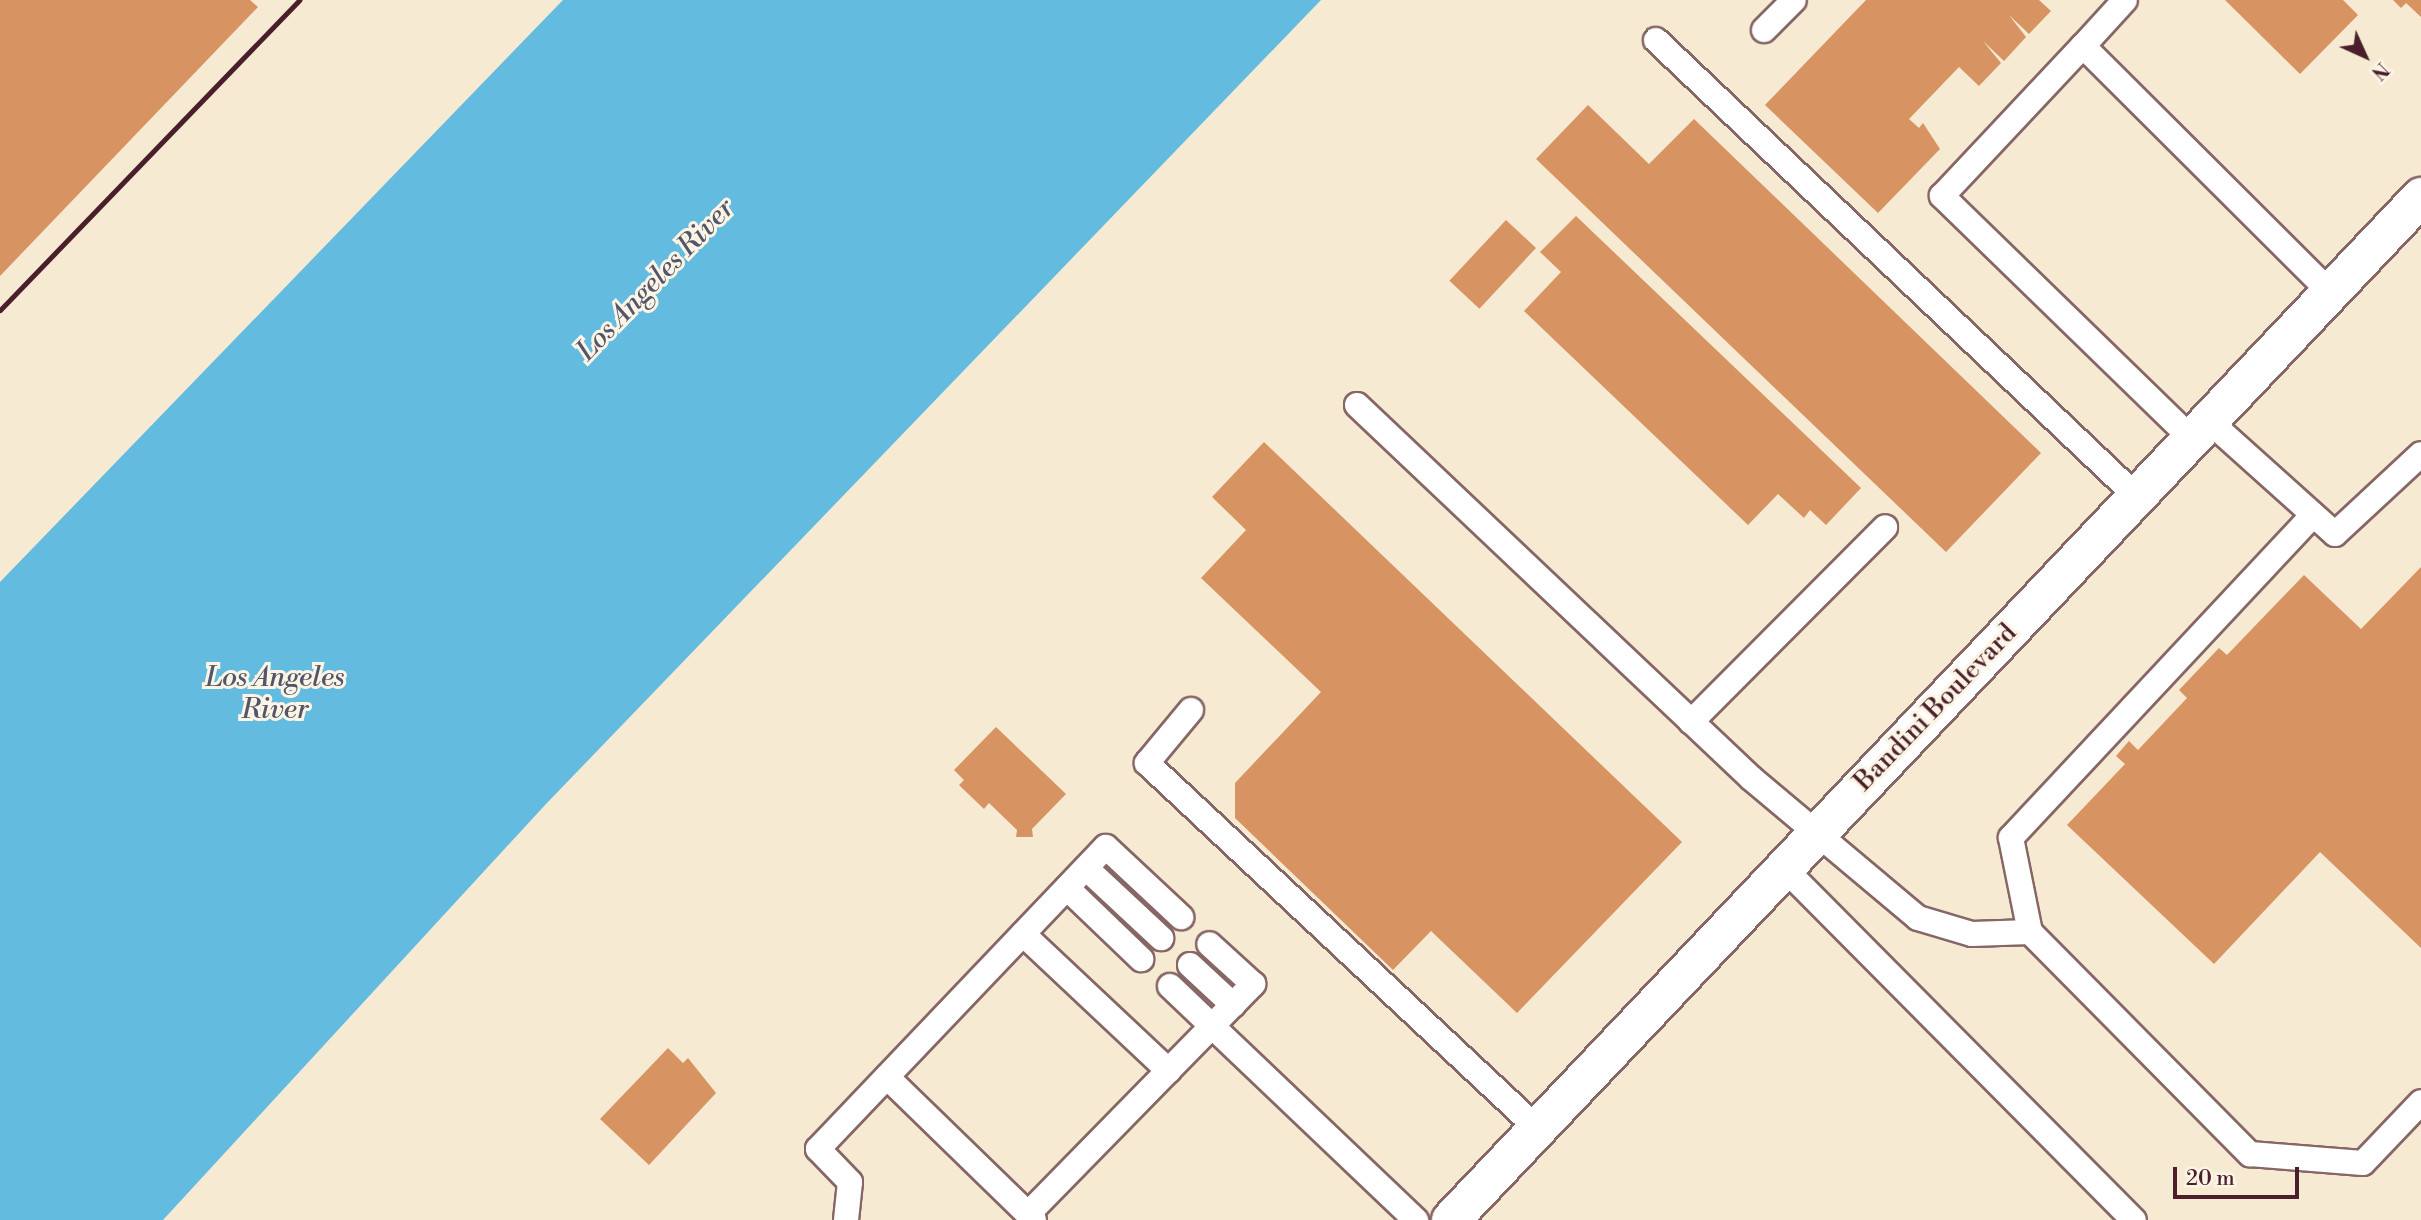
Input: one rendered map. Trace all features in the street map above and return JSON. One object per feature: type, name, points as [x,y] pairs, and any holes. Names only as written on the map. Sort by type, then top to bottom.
[{"type":"main road","name":"Bandini Boulevard","points":[[1451,1220],[2421,197]]},
{"type":"lane","points":[[1764,30],[1794,0]]},
{"type":"lane","points":[[2125,0],[1942,196],[2201,430],[2313,514],[2335,534],[2421,454]]},
{"type":"lane","points":[[1656,40],[2137,497]]},
{"type":"lane","points":[[2083,46],[2331,292]]},
{"type":"lane","points":[[1357,405],[1814,836],[1917,918],[1972,934],[2030,932]]},
{"type":"lane","points":[[2313,514],[2011,838],[2030,932],[2250,1154],[2363,1163],[2421,1102]]},
{"type":"lane","points":[[1691,722],[1885,527]]},
{"type":"lane","points":[[1191,710],[1147,763],[1538,1129]]},
{"type":"lane","points":[[846,1220],[850,1182],[818,1149],[1106,847],[1181,917]]},
{"type":"lane","points":[[1086,868],[1161,938]]},
{"type":"lane","points":[[1785,869],[2134,1220]]},
{"type":"lane","points":[[1067,888],[1141,959]]},
{"type":"lane","points":[[1023,934],[1168,1071]]},
{"type":"lane","points":[[887,1077],[1031,1217],[1253,984],[1209,944]]},
{"type":"lane","points":[[1190,965],[1233,1005]]},
{"type":"lane","points":[[1170,986],[1416,1220]]},
{"type":"water","name":"Los Angeles River","points":[[563,0],[1321,0],[546,804],[163,1220],[0,1220],[0,582]]},
{"type":"building","points":[[0,0],[250,0],[258,7],[0,276]]},
{"type":"building","points":[[1866,0],[2039,0],[2051,11],[2029,34],[2009,15],[2026,37],[2004,61],[1983,41],[2001,63],[1979,86],[1959,67],[1909,119],[1919,128],[1923,123],[1940,149],[1878,213],[1765,105]]},
{"type":"building","points":[[2225,0],[2343,0],[2358,15],[2300,74]]},
{"type":"building","points":[[2393,0],[2421,0],[2421,17],[2406,3],[2401,8]]},
{"type":"building","points":[[1588,105],[1649,164],[1694,119],[2041,453],[1946,552],[1536,159]]},
{"type":"building","points":[[1576,216],[1861,488],[1826,525],[1810,510],[1804,518],[1778,494],[1748,525],[1524,311],[1561,272],[1540,252]]},
{"type":"building","points":[[1506,220],[1536,248],[1479,309],[1449,281]]},
{"type":"building","points":[[1264,442],[1682,842],[1517,1013],[1431,931],[1393,970],[1235,818],[1235,783],[1321,692],[1201,578],[1246,530],[1212,497]]},
{"type":"building","points":[[2421,567],[2421,948],[2320,852],[2214,964],[2067,825],[2125,764],[2116,756],[2129,741],[2138,750],[2187,698],[2179,690],[2219,648],[2227,655],[2304,575],[2361,629]]},
{"type":"building","points":[[996,727],[1066,794],[1032,829],[1033,837],[1016,837],[1017,830],[989,803],[984,809],[959,785],[964,780],[954,770]]},
{"type":"building","points":[[668,1048],[683,1063],[688,1058],[716,1093],[649,1165],[600,1119]]},
{"type":"railway","points":[[0,310],[299,0]]}]
